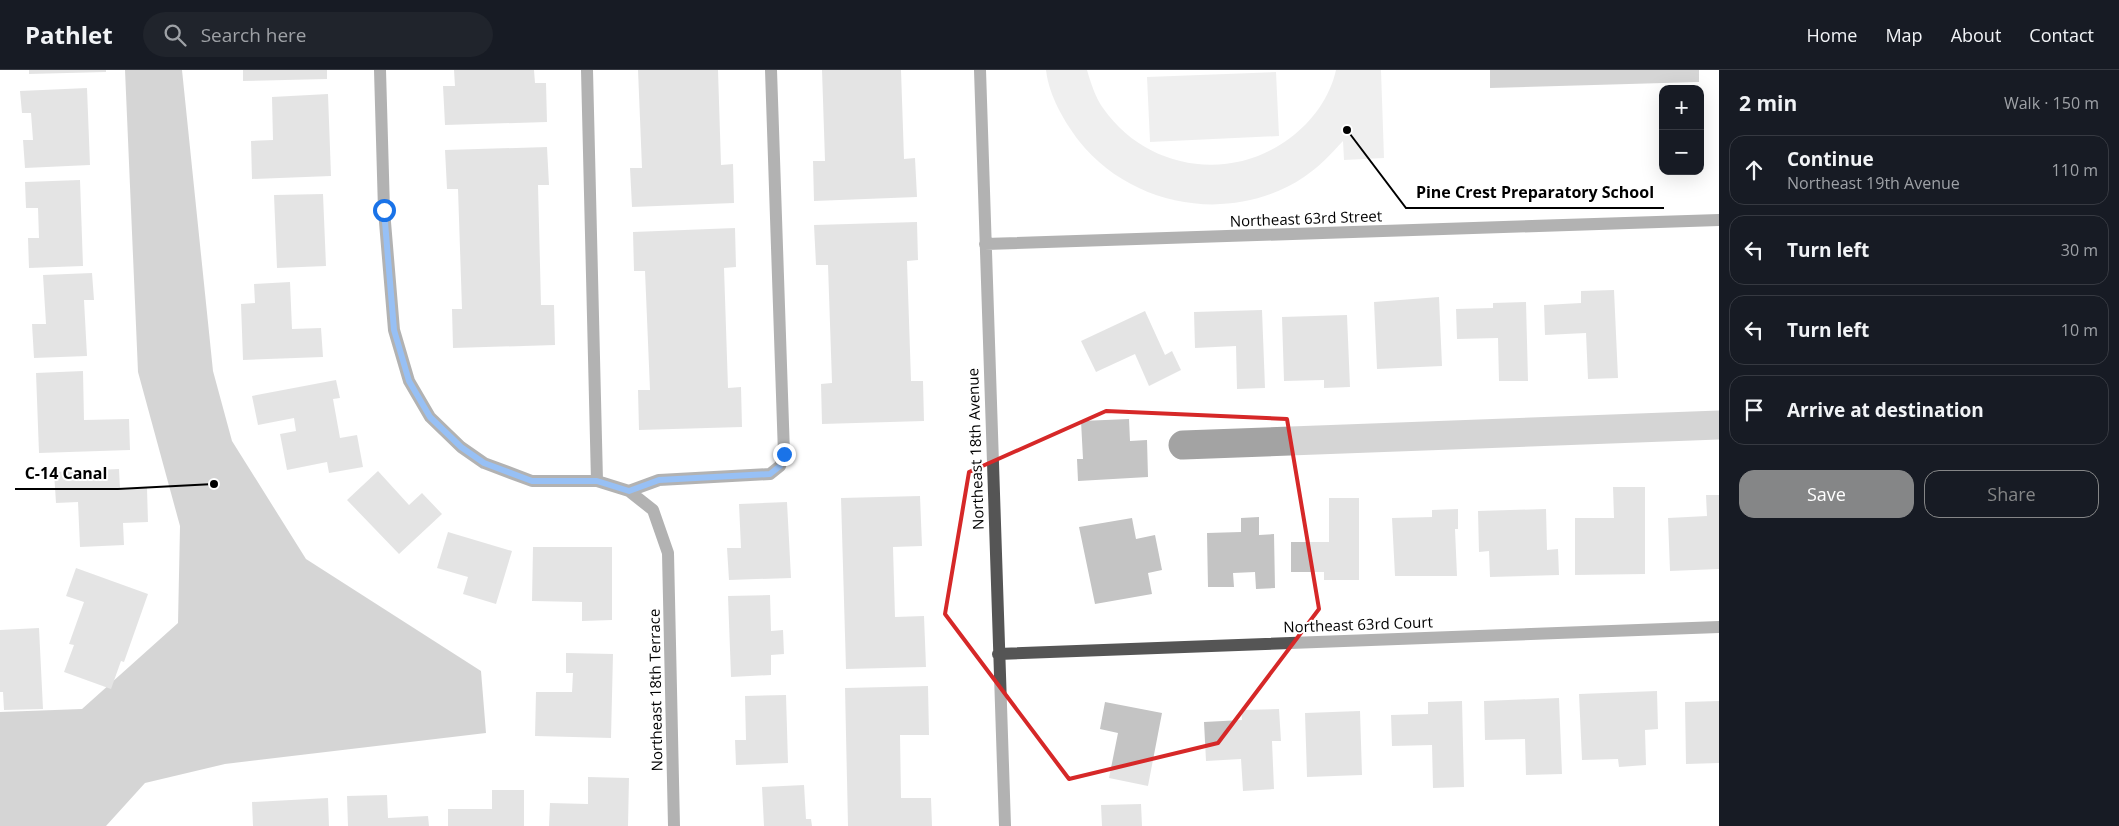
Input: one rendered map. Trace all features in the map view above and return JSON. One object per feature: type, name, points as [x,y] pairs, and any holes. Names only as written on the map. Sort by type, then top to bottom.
[{"type":"street","points":[[380,70],[384,210],[394,330],[409,381],[430,417],[461,447],[484,463],[532,481],[597,481],[629,491],[659,480],[770,474],[780,466],[784,454],[771,70]]},
{"type":"street","points":[[586,70],[597,481]]},
{"type":"street","name":"Northeast 18th Avenue","points":[[980,70],[1005,826]]},
{"type":"street","name":"Northeast 63rd Street","points":[[985,244],[1719,220]]},
{"type":"street","name":"Northeast 18th Terrace","points":[[629,491],[653,510],[668,553],[674,826]]},
{"type":"street","name":"Northeast 63rd Court","points":[[998,654],[1719,627]]},
{"type":"highlighted area","points":[[1106,411],[1287,419],[1319,609],[1218,743],[1069,779],[945,614],[969,472]]},
{"type":"shaded area","points":[[125,70],[182,70],[213,371],[232,441],[306,559],[481,671],[486,733],[225,764],[145,783],[106,826],[0,826],[0,712],[82,709],[178,623],[180,526],[138,372]]},
{"type":"shaded area","points":[[1046,70],[1087,70],[1100,104],[1121,129],[1142,145],[1166,157],[1190,163],[1216,165],[1242,161],[1267,152],[1298,132],[1313,117],[1325,99],[1336,70],[1381,70],[1384,158],[1344,160],[1343,141],[1320,165],[1304,177],[1276,192],[1246,201],[1216,204],[1185,202],[1155,194],[1127,182],[1101,164],[1079,141],[1058,108],[1050,89]]},
{"type":"shaded area","points":[[1490,70],[1699,70],[1699,82],[1490,88]]},
{"type":"shaded area","points":[[1276,72],[1279,136],[1150,142],[1147,77]]},
{"type":"building","points":[[29,70],[106,70],[106,72],[29,74]]},
{"type":"building","points":[[243,70],[327,70],[327,79],[243,81]]},
{"type":"building","points":[[454,70],[534,70],[535,83],[546,83],[547,122],[445,125],[443,86],[455,86]]},
{"type":"building","points":[[638,70],[718,70],[721,165],[733,164],[734,203],[632,207],[630,168],[642,168]]},
{"type":"building","points":[[822,70],[901,70],[904,159],[915,158],[917,197],[814,201],[813,161],[825,161]]},
{"type":"building","points":[[87,88],[90,165],[25,168],[23,140],[33,140],[31,113],[22,113],[20,91]]},
{"type":"building","points":[[328,94],[331,176],[252,179],[251,141],[273,140],[272,97]]},
{"type":"building","points":[[547,147],[549,185],[538,185],[541,305],[554,305],[555,345],[453,348],[452,309],[462,309],[458,189],[447,189],[445,150]]},
{"type":"building","points":[[80,180],[83,266],[29,268],[28,238],[39,238],[38,208],[26,208],[25,182]]},
{"type":"building","points":[[323,194],[326,266],[277,268],[274,195]]},
{"type":"building","points":[[917,222],[918,260],[907,261],[911,381],[923,381],[924,421],[822,424],[821,384],[832,383],[828,265],[816,265],[814,225]]},
{"type":"building","points":[[735,228],[736,267],[724,268],[728,388],[741,387],[742,427],[639,430],[638,390],[650,390],[645,271],[634,271],[633,232]]},
{"type":"building","points":[[92,273],[94,300],[84,300],[87,356],[34,358],[32,324],[46,324],[43,275]]},
{"type":"building","points":[[290,282],[292,329],[321,328],[323,357],[243,360],[241,304],[255,303],[254,284]]},
{"type":"building","points":[[1614,290],[1618,378],[1588,379],[1586,333],[1545,335],[1544,305],[1581,303],[1581,291]]},
{"type":"building","points":[[1439,297],[1442,366],[1377,369],[1374,302]]},
{"type":"building","points":[[1526,302],[1528,381],[1499,381],[1498,338],[1457,339],[1456,309],[1493,308],[1493,303]]},
{"type":"building","points":[[1262,310],[1265,388],[1237,389],[1236,346],[1195,348],[1194,312]]},
{"type":"building","points":[[1145,311],[1165,355],[1172,351],[1181,370],[1149,386],[1135,354],[1096,372],[1081,341]]},
{"type":"building","points":[[1347,315],[1350,387],[1324,388],[1324,380],[1284,381],[1282,317]]},
{"type":"building","points":[[83,371],[84,420],[129,419],[130,450],[39,453],[36,373]]},
{"type":"building","points":[[336,380],[340,398],[333,399],[340,438],[357,435],[363,467],[329,473],[327,462],[287,470],[280,434],[296,431],[294,418],[258,425],[252,396]]},
{"type":"building","points":[[1129,419],[1130,441],[1147,440],[1148,477],[1078,481],[1077,459],[1083,459],[1081,421]]},
{"type":"building","points":[[119,469],[120,489],[147,488],[148,522],[123,523],[124,545],[80,547],[78,502],[56,503],[54,472]]},
{"type":"building","points":[[378,471],[409,505],[422,493],[442,514],[399,554],[347,500]]},
{"type":"building","points":[[1613,487],[1645,487],[1645,574],[1575,575],[1575,518],[1614,518]]},
{"type":"building","points":[[1706,495],[1719,495],[1719,569],[1670,571],[1668,518],[1707,516]]},
{"type":"building","points":[[920,496],[922,546],[893,547],[895,617],[924,616],[926,667],[846,669],[841,498]]},
{"type":"building","points":[[1329,498],[1359,498],[1359,580],[1324,580],[1324,572],[1291,572],[1291,542],[1329,542]]},
{"type":"building","points":[[787,502],[791,578],[729,580],[727,548],[741,548],[739,504]]},
{"type":"building","points":[[1458,509],[1458,529],[1455,529],[1457,576],[1395,576],[1392,518],[1432,517],[1432,510]]},
{"type":"building","points":[[1546,509],[1547,550],[1558,549],[1559,575],[1490,577],[1489,551],[1479,552],[1478,511]]},
{"type":"building","points":[[1259,517],[1259,535],[1274,534],[1275,588],[1256,589],[1255,572],[1233,573],[1234,587],[1208,587],[1207,533],[1241,532],[1241,518]]},
{"type":"building","points":[[1132,518],[1136,539],[1155,535],[1162,570],[1148,573],[1152,594],[1095,604],[1079,527]]},
{"type":"building","points":[[448,532],[512,551],[496,604],[463,594],[468,577],[437,568]]},
{"type":"building","points":[[533,547],[612,547],[612,620],[582,621],[582,602],[532,601]]},
{"type":"building","points":[[76,568],[148,594],[124,662],[121,661],[111,689],[64,672],[74,645],[69,644],[84,602],[66,596]]},
{"type":"building","points":[[770,595],[771,631],[783,630],[784,654],[771,655],[771,675],[731,677],[728,596]]},
{"type":"building","points":[[39,628],[43,709],[4,710],[3,692],[0,692],[0,630]]},
{"type":"building","points":[[566,653],[613,654],[611,738],[535,736],[536,692],[572,692],[573,673],[566,673]]},
{"type":"building","points":[[928,686],[929,735],[900,735],[901,798],[931,798],[932,826],[848,826],[845,688]]},
{"type":"building","points":[[1657,691],[1658,729],[1645,730],[1646,765],[1619,767],[1618,759],[1582,760],[1579,694]]},
{"type":"building","points":[[786,695],[788,763],[736,765],[735,740],[746,740],[745,696]]},
{"type":"building","points":[[1559,698],[1562,774],[1526,775],[1525,739],[1485,740],[1484,701]]},
{"type":"building","points":[[1462,701],[1464,787],[1433,788],[1432,745],[1392,746],[1391,715],[1428,714],[1428,702]]},
{"type":"building","points":[[1719,701],[1719,763],[1686,764],[1685,702]]},
{"type":"building","points":[[1105,702],[1162,713],[1148,786],[1109,778],[1118,733],[1100,729]]},
{"type":"building","points":[[1279,709],[1281,741],[1272,741],[1274,789],[1243,791],[1241,759],[1206,761],[1204,722],[1242,720],[1241,710]]},
{"type":"building","points":[[1360,711],[1362,775],[1307,777],[1305,713]]},
{"type":"building","points":[[588,777],[629,778],[628,826],[549,826],[550,803],[588,804]]},
{"type":"building","points":[[804,785],[806,819],[811,819],[812,826],[764,826],[762,787]]},
{"type":"building","points":[[492,790],[524,790],[524,826],[448,826],[448,809],[492,809]]},
{"type":"building","points":[[387,795],[388,818],[428,816],[429,826],[348,826],[347,796]]},
{"type":"building","points":[[328,798],[329,826],[253,826],[252,802]]},
{"type":"building","points":[[1141,804],[1142,826],[1102,826],[1101,805]]},
{"type":"waterway","points":[[1183,445],[1719,425]]},
{"type":"place","name":"Pine Crest Preparatory School","points":[[1347,130]]},
{"type":"place","name":"C-14 Canal","points":[[214,484]]},
{"type":"route","points":[[384,210],[394,330],[409,381],[430,417],[461,447],[484,463],[532,481],[597,481],[629,491],[659,480],[770,474],[780,466],[784,454]]}]
